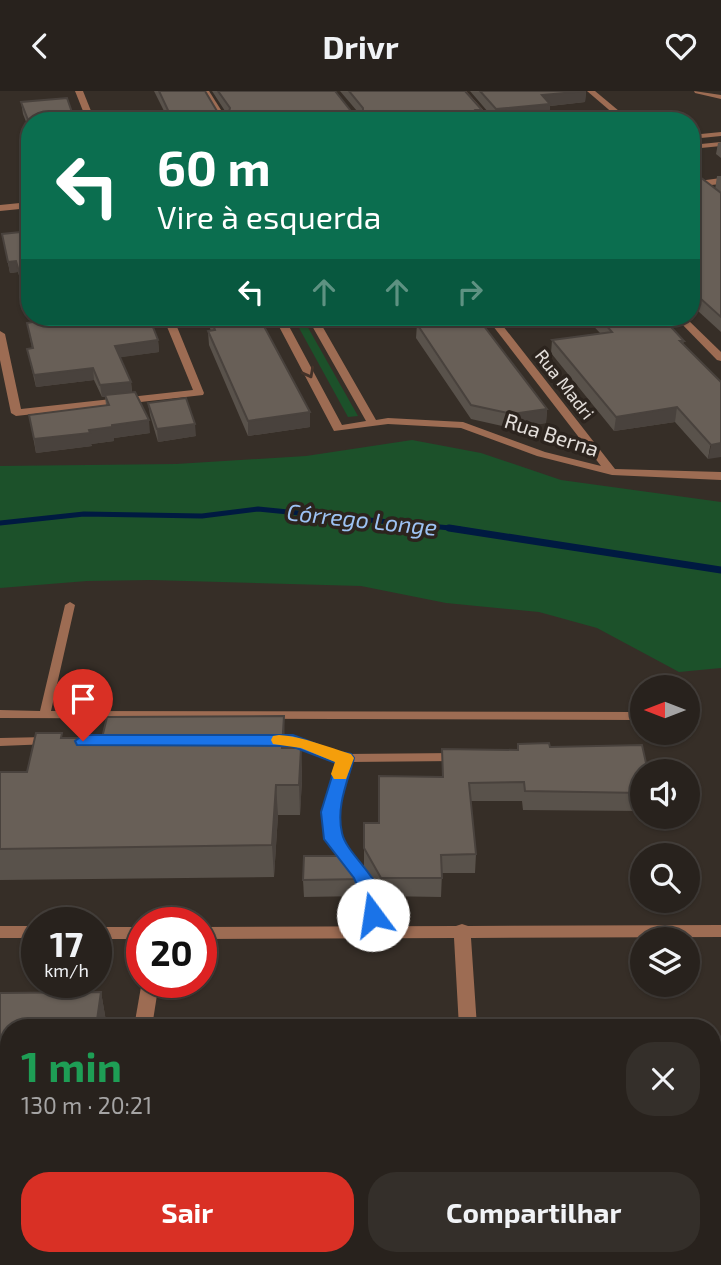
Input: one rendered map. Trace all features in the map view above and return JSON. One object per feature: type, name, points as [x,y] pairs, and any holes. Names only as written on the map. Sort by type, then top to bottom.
[{"type":"street","points":[[79,91],[87,112]]},
{"type":"street","points":[[205,91],[218,112]]},
{"type":"street","points":[[462,91],[481,112]]},
{"type":"street","points":[[591,91],[616,112]]},
{"type":"street","points":[[698,91],[721,97]]},
{"type":"street","points":[[700,136],[721,134]]},
{"type":"street","points":[[700,146],[721,144]]},
{"type":"street","points":[[700,184],[721,181]]},
{"type":"street","points":[[700,186],[711,192]]},
{"type":"street","points":[[0,208],[21,206]]},
{"type":"street","points":[[0,218],[21,216]]},
{"type":"street","points":[[0,334],[16,413],[199,393],[173,326]]},
{"type":"street","name":"Rua Berna","points":[[284,326],[338,429],[372,422],[419,421],[463,425],[541,454],[612,472],[721,476]]},
{"type":"street","points":[[317,326],[372,422]]},
{"type":"street","name":"Rua Madri","points":[[498,326],[612,472]]},
{"type":"street","points":[[689,326],[721,358]]},
{"type":"street","points":[[462,930],[468,1019]]},
{"type":"street","points":[[217,933],[721,931]]},
{"type":"street","points":[[0,932],[21,932]]},
{"type":"street","points":[[144,1019],[148,998]]},
{"type":"lane","points":[[45,714],[70,605]]},
{"type":"lane","points":[[0,714],[630,716]]},
{"type":"lane","points":[[254,740],[293,740],[331,756],[345,758],[470,756]]},
{"type":"lane","points":[[0,742],[55,741]]},
{"type":"lane","points":[[345,758],[330,812],[333,839],[362,875],[373,899],[373,931]]},
{"type":"green space","points":[[298,326],[307,326],[358,416],[348,417]]},
{"type":"green space","points":[[412,440],[481,453],[561,480],[721,502],[721,668],[679,672],[597,628],[539,612],[446,603],[361,586],[151,580],[87,581],[0,588],[0,466],[176,464],[306,456]]},
{"type":"building","points":[[159,91],[205,91],[217,111],[229,112],[169,112]]},
{"type":"building","points":[[218,91],[335,91],[351,111],[363,112],[229,112],[230,108]]},
{"type":"building","points":[[349,91],[465,91],[482,110],[476,110],[478,112],[363,112],[363,108]]},
{"type":"building","points":[[480,91],[586,91],[542,95],[550,104],[496,109]]},
{"type":"building","points":[[67,98],[72,112],[25,112],[21,102]]},
{"type":"building","points":[[700,177],[721,193],[721,317],[700,298]]},
{"type":"building","points":[[21,232],[21,278],[16,261],[8,262],[2,234]]},
{"type":"building","points":[[28,326],[153,326],[158,340],[115,346],[131,382],[100,385],[93,368],[34,375],[27,349],[33,348]]},
{"type":"building","points":[[213,326],[264,326],[310,412],[248,421],[208,331],[215,330]]},
{"type":"building","points":[[418,326],[484,326],[547,409],[512,414],[471,405]]},
{"type":"building","points":[[607,326],[670,326],[684,341],[680,341],[721,382],[721,443],[711,445],[677,407],[616,417],[552,340],[612,332]]},
{"type":"building","points":[[135,392],[149,420],[89,430],[90,433],[34,439],[29,415],[109,405],[105,395]]},
{"type":"building","points":[[186,398],[195,424],[157,429],[148,403]]},
{"type":"building","points":[[284,716],[282,748],[301,748],[299,785],[276,785],[272,845],[0,849],[0,772],[27,772],[36,733],[62,733],[61,738],[102,738],[107,717]]},
{"type":"building","points":[[549,743],[550,747],[642,745],[645,759],[630,759],[630,793],[525,791],[524,782],[469,783],[476,854],[441,855],[442,878],[381,878],[364,848],[364,823],[379,823],[379,776],[443,777],[442,749],[518,750],[518,744]]},
{"type":"building","points":[[304,856],[350,856],[363,879],[303,880]]},
{"type":"building","points":[[0,993],[21,993],[21,998],[100,998],[97,1019],[0,1019]]},
{"type":"waterway","name":"Córrego Longe","points":[[0,523],[84,514],[202,516],[258,509],[460,529]]},
{"type":"waterway","name":"Córrego Longe","points":[[449,528],[721,570]]},
{"type":"slow traffic","points":[[279,740],[304,743],[331,756],[345,758],[340,774]]},
{"type":"route","points":[[83,741],[293,740],[331,756],[345,758],[330,812],[333,839],[362,875],[373,899],[373,915]]}]
